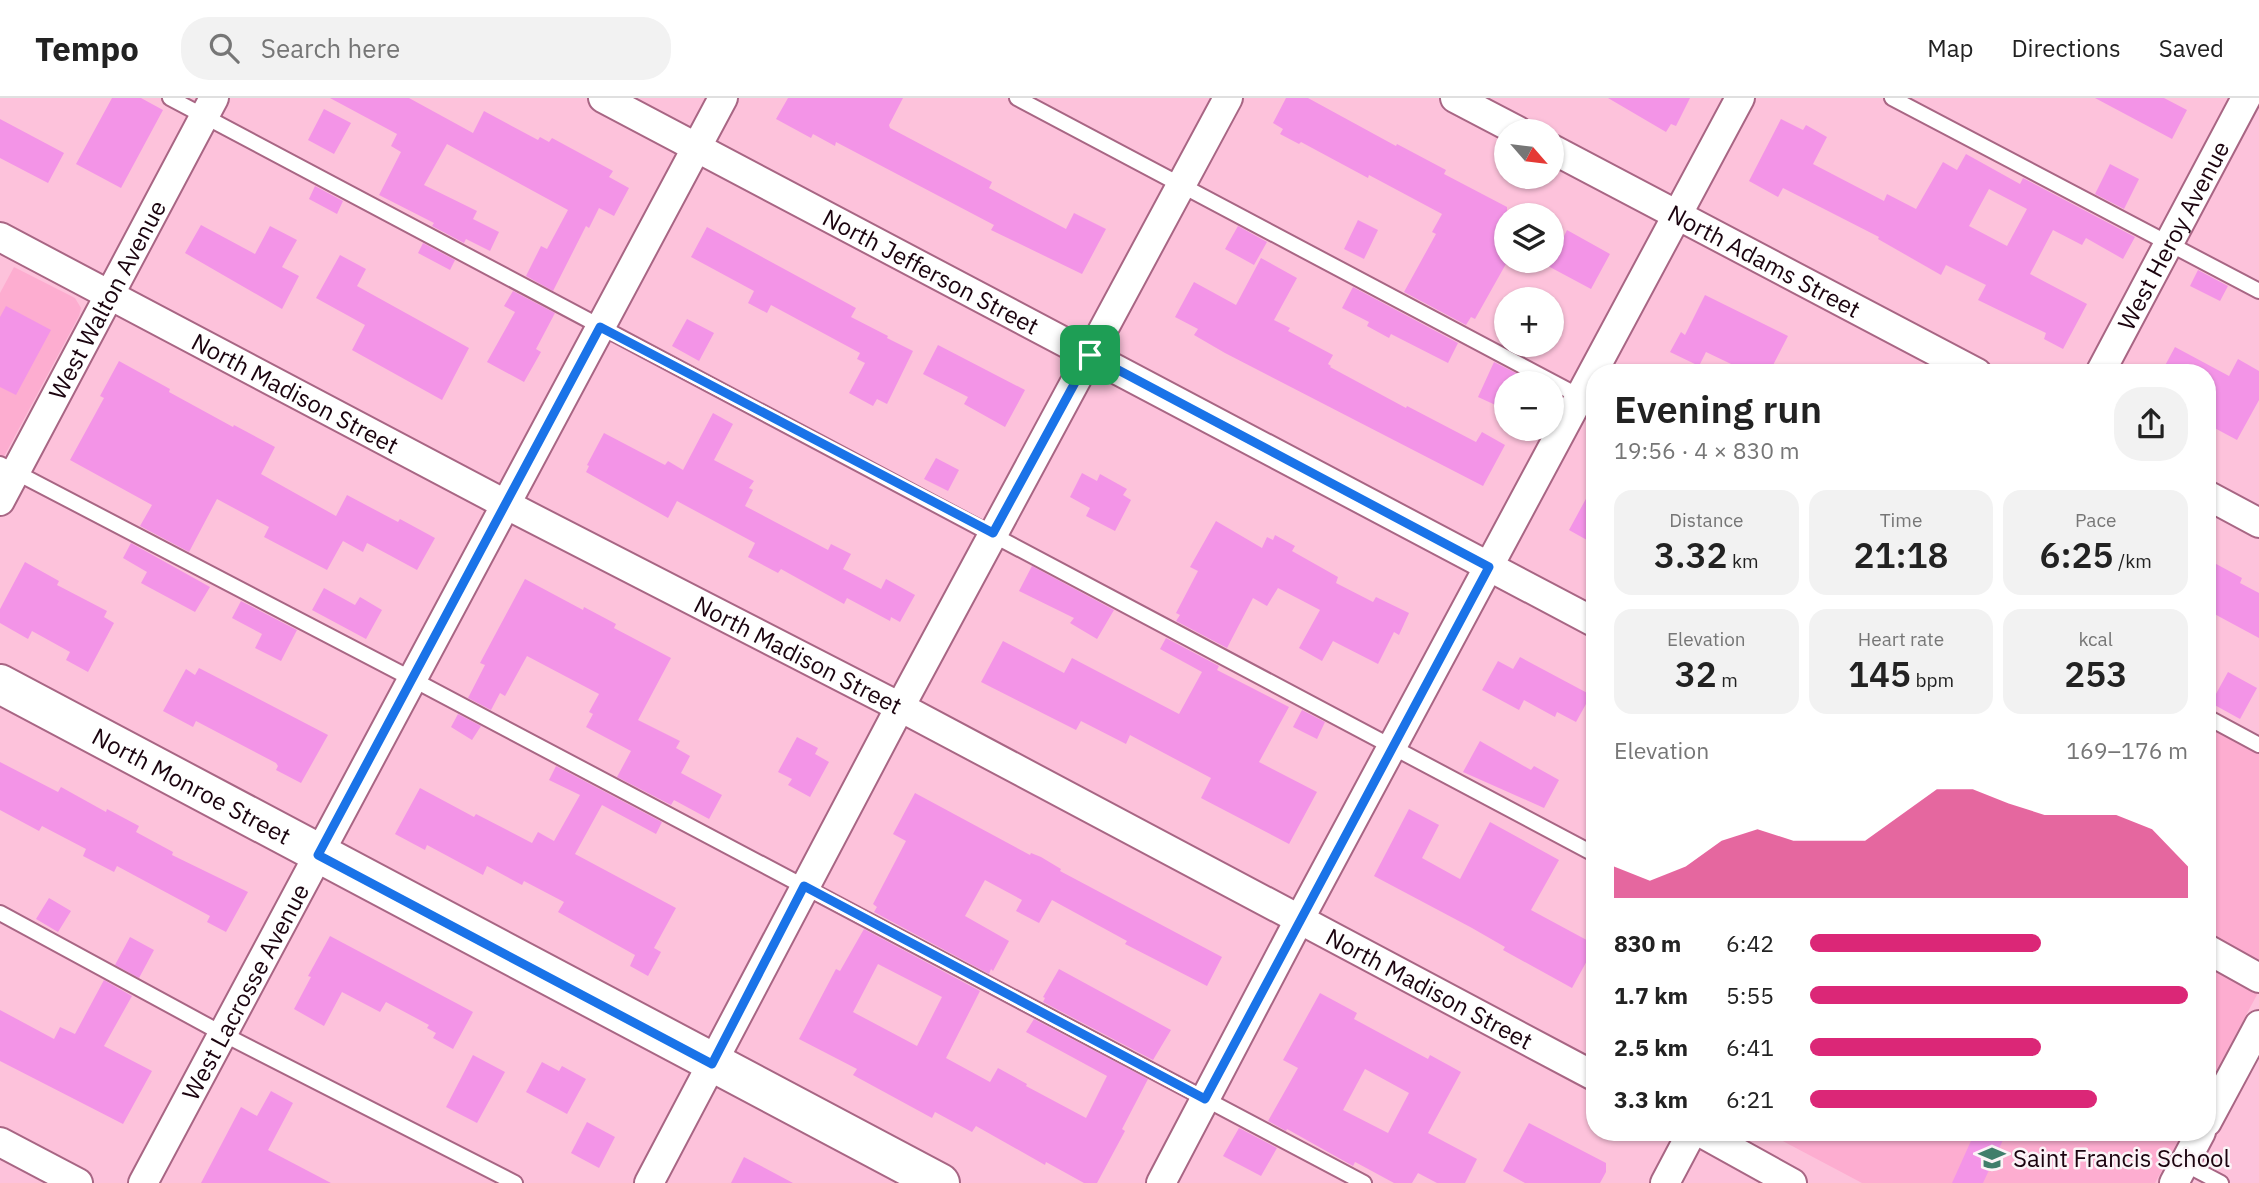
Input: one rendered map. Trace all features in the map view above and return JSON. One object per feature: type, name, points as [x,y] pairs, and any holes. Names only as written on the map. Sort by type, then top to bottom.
[{"type":"main road","name":"North Monroe Street","points":[[0,684],[940,1183]]},
{"type":"street","name":"North Jefferson Street","points":[[603,98],[1586,618]]},
{"type":"street","name":"West Lacrosse Avenue","points":[[144,1183],[723,98]]},
{"type":"street","points":[[649,1183],[804,886],[1227,98]]},
{"type":"street","points":[[1455,98],[1495,119]]},
{"type":"street","points":[[1604,364],[1677,214],[1740,98]]},
{"type":"street","name":"West Heroy Avenue","points":[[2105,364],[2246,98]]},
{"type":"street","name":"West Walton Avenue","points":[[0,501],[8,468],[110,296],[209,107]]},
{"type":"street","name":"North Adams Street","points":[[1564,155],[1960,364]]},
{"type":"street","name":"North Madison Street","points":[[0,237],[505,504],[900,707],[1586,1072]]},
{"type":"street","points":[[1161,1183],[1489,567],[1586,402]]},
{"type":"street","points":[[2216,500],[2259,523]]},
{"type":"street","points":[[2216,954],[2259,978]]},
{"type":"street","points":[[2216,1105],[2259,1025]]},
{"type":"street","points":[[1665,1183],[1687,1141]]},
{"type":"street","points":[[1716,1141],[1791,1183]]},
{"type":"street","points":[[2179,1173],[2197,1141]]},
{"type":"street","points":[[0,1142],[78,1183]]},
{"type":"lane","points":[[170,98],[209,107],[600,327],[1586,850]]},
{"type":"lane","points":[[1017,98],[1586,399]]},
{"type":"lane","points":[[1892,98],[2259,291]]},
{"type":"lane","points":[[8,468],[1364,1183]]},
{"type":"lane","points":[[2216,722],[2259,745]]},
{"type":"lane","points":[[0,913],[223,1034],[515,1183]]},
{"type":"lane","points":[[2179,1173],[2221,1183]]},
{"type":"shaded area","points":[[14,267],[75,298],[81,308],[0,464],[0,293]]},
{"type":"shaded area","name":"Saint Francis School","points":[[2216,731],[2259,754],[2259,991],[2216,1071]]},
{"type":"shaded area","name":"Saint Francis School","points":[[1783,1141],[2178,1141],[2155,1183],[1862,1183]]},
{"type":"building","points":[[112,98],[141,98],[163,110],[121,188],[76,164]]},
{"type":"building","points":[[330,98],[409,98],[473,133],[484,111],[538,140],[540,137],[549,142],[552,138],[613,171],[609,177],[629,188],[614,216],[599,208],[589,228],[586,226],[553,291],[526,276],[541,246],[547,249],[568,210],[447,144],[424,185],[477,211],[473,219],[499,232],[490,251],[466,239],[464,243],[432,226],[434,223],[379,195],[401,152],[391,146],[397,134]]},
{"type":"building","points":[[788,98],[903,98],[889,125],[890,128],[992,182],[989,188],[1066,229],[1074,213],[1106,229],[1082,274],[991,230],[994,225],[836,142],[835,146],[813,134],[811,138],[776,119]]},
{"type":"building","points":[[1286,98],[1308,98],[1446,170],[1444,174],[1499,203],[1494,203],[1494,273],[1501,273],[1475,319],[1471,317],[1466,325],[1404,292],[1436,234],[1432,232],[1442,214],[1369,175],[1368,178],[1301,142],[1299,144],[1280,134],[1283,129],[1273,123]]},
{"type":"building","points":[[1608,98],[1690,98],[1676,126],[1671,124],[1666,132]]},
{"type":"building","points":[[2095,98],[2164,98],[2187,110],[2172,139]]},
{"type":"building","points":[[324,109],[351,123],[334,154],[308,140]]},
{"type":"building","points":[[0,119],[64,153],[48,183],[0,158]]},
{"type":"building","points":[[1781,119],[1803,130],[1806,125],[1827,137],[1813,164],[1884,201],[1887,194],[1916,209],[1943,162],[1957,170],[1966,154],[2020,184],[2023,178],[2135,237],[2123,259],[2086,238],[2082,245],[2053,230],[2030,274],[2087,304],[2063,349],[2044,339],[2046,333],[1978,300],[1986,285],[1946,265],[1941,275],[1878,239],[1879,237],[1783,188],[1778,197],[1749,181]],"holes":[[[1989,189],[2027,209],[2007,246],[1969,226]]]},
{"type":"building","points":[[2110,164],[2139,179],[2124,209],[2095,194]]},
{"type":"building","points":[[315,186],[343,201],[337,214],[309,199]]},
{"type":"building","points":[[1358,220],[1378,230],[1364,259],[1344,249]]},
{"type":"building","points":[[201,225],[255,254],[270,226],[297,240],[282,267],[299,276],[282,309],[185,253]]},
{"type":"building","points":[[1238,226],[1267,242],[1254,265],[1225,249]]},
{"type":"building","points":[[707,227],[856,308],[851,317],[913,351],[887,404],[877,399],[873,406],[849,393],[865,363],[857,359],[860,353],[771,305],[767,313],[748,303],[754,291],[691,257]]},
{"type":"building","points":[[1567,230],[1610,254],[1591,289],[1561,273],[1564,273],[1564,236]]},
{"type":"building","points":[[423,243],[455,260],[450,270],[418,253]]},
{"type":"building","points":[[340,255],[366,269],[357,286],[469,348],[442,400],[352,350],[365,325],[316,298]]},
{"type":"building","points":[[1261,258],[1297,278],[1274,320],[1290,328],[1288,331],[1333,355],[1328,364],[1330,367],[1476,442],[1482,432],[1505,445],[1483,486],[1225,353],[1194,335],[1198,329],[1175,317],[1194,282],[1236,305]]},
{"type":"building","points":[[2198,270],[2228,286],[2220,301],[2190,286]]},
{"type":"building","points":[[1353,287],[1458,343],[1448,363],[1391,334],[1389,338],[1367,326],[1369,322],[1342,308]]},
{"type":"building","points":[[513,291],[555,313],[536,349],[541,352],[524,382],[487,362],[515,312],[504,306]]},
{"type":"building","points":[[1705,295],[1788,336],[1774,364],[1731,364],[1706,352],[1700,364],[1695,364],[1670,352],[1681,332],[1685,335]]},
{"type":"building","points":[[6,306],[51,330],[16,395],[0,387],[0,317]]},
{"type":"building","points":[[687,319],[714,333],[699,361],[672,346]]},
{"type":"building","points":[[938,345],[1025,390],[1005,427],[964,404],[968,397],[923,374]]},
{"type":"building","points":[[2175,347],[2207,364],[2166,364]]},
{"type":"building","points":[[2238,359],[2259,371],[2259,400],[2237,440],[2216,429],[2216,369],[2229,376]]},
{"type":"building","points":[[119,361],[170,389],[169,392],[275,447],[261,474],[336,516],[347,495],[435,538],[417,570],[367,543],[363,552],[343,541],[327,570],[264,537],[269,527],[217,499],[189,552],[140,526],[152,505],[70,460],[104,398],[100,396]]},
{"type":"building","points":[[1494,362],[1512,371],[1494,371],[1494,404],[1478,397]]},
{"type":"building","points":[[713,413],[733,424],[714,460],[754,481],[749,488],[753,490],[745,506],[828,550],[831,544],[851,554],[843,569],[881,589],[886,579],[915,595],[900,622],[891,617],[890,621],[847,598],[844,604],[781,569],[778,573],[748,557],[755,543],[677,501],[668,518],[586,472],[604,433],[665,465],[668,461],[683,470]]},
{"type":"building","points":[[936,458],[959,470],[948,491],[924,479]]},
{"type":"building","points":[[1082,473],[1097,481],[1100,474],[1127,489],[1123,495],[1131,500],[1115,531],[1086,516],[1090,508],[1070,497]]},
{"type":"building","points":[[1586,499],[1586,540],[1569,530]]},
{"type":"building","points":[[1216,521],[1262,548],[1267,537],[1273,540],[1275,535],[1295,546],[1292,551],[1338,577],[1336,583],[1373,602],[1376,597],[1409,613],[1399,635],[1394,632],[1378,664],[1333,641],[1322,661],[1299,648],[1320,610],[1278,588],[1267,606],[1253,598],[1227,648],[1176,621],[1180,615],[1176,613],[1198,571],[1190,567]]},
{"type":"building","points":[[131,543],[210,587],[195,612],[141,583],[147,572],[123,558]]},
{"type":"building","points":[[25,562],[59,581],[57,585],[107,611],[104,617],[114,623],[88,672],[66,660],[70,652],[32,631],[28,639],[0,623],[0,609]]},
{"type":"building","points":[[2216,564],[2242,578],[2240,583],[2259,593],[2259,638],[2216,615]]},
{"type":"building","points":[[1032,566],[1114,610],[1097,639],[1070,623],[1074,618],[1019,591]]},
{"type":"building","points":[[525,579],[616,624],[614,628],[671,658],[638,720],[680,741],[676,748],[690,756],[681,773],[722,795],[709,819],[674,800],[671,805],[617,777],[631,751],[586,727],[593,714],[589,712],[599,694],[527,656],[505,696],[500,693],[491,710],[468,698],[485,665],[480,663]]},
{"type":"building","points":[[324,588],[355,605],[360,597],[382,610],[366,639],[312,610]]},
{"type":"building","points":[[241,601],[297,630],[281,661],[255,648],[262,634],[232,618]]},
{"type":"building","points":[[1166,638],[1219,666],[1217,670],[1289,707],[1259,762],[1317,792],[1289,844],[1201,798],[1211,778],[1130,735],[1126,744],[1081,721],[1076,730],[981,682],[1003,641],[1064,673],[1072,658],[1179,714],[1202,672],[1160,649]]},
{"type":"building","points":[[1520,657],[1586,692],[1586,704],[1576,722],[1557,712],[1555,717],[1524,700],[1519,710],[1482,690],[1498,661],[1513,669]]},
{"type":"building","points":[[199,668],[328,735],[301,783],[276,770],[276,763],[196,721],[193,727],[163,711],[186,669],[195,675]]},
{"type":"building","points":[[2228,672],[2257,688],[2240,719],[2216,706],[2216,694]]},
{"type":"building","points":[[1302,710],[1325,722],[1317,739],[1293,727]]},
{"type":"building","points":[[458,714],[481,726],[472,740],[451,727]]},
{"type":"building","points":[[797,737],[818,748],[815,754],[829,762],[810,797],[788,785],[792,779],[778,772]]},
{"type":"building","points":[[1480,741],[1531,770],[1534,766],[1559,780],[1544,808],[1463,772]]},
{"type":"building","points":[[0,762],[58,792],[61,787],[106,812],[107,809],[139,826],[136,832],[173,852],[172,855],[248,892],[226,932],[207,922],[210,916],[117,866],[114,872],[83,856],[86,849],[42,826],[39,831],[0,810]]},
{"type":"building","points":[[556,766],[662,822],[656,834],[602,805],[575,854],[676,908],[654,948],[661,952],[648,976],[630,966],[635,955],[558,912],[564,902],[524,881],[522,885],[487,866],[483,875],[427,845],[425,850],[395,834],[420,788],[474,817],[476,814],[532,843],[538,832],[554,841],[580,795],[549,780]]},
{"type":"building","points":[[915,793],[1030,855],[1031,853],[1041,857],[1061,869],[1060,871],[1222,957],[1207,986],[1125,944],[1127,941],[1052,900],[1039,923],[1016,911],[1022,900],[985,880],[965,916],[1009,941],[989,974],[874,912],[877,907],[873,904],[906,841],[893,834]]},
{"type":"building","points":[[1409,809],[1439,825],[1422,858],[1460,879],[1490,822],[1559,860],[1531,910],[1586,940],[1586,963],[1572,988],[1503,950],[1505,947],[1472,928],[1374,876]]},
{"type":"building","points":[[49,898],[71,911],[58,932],[36,919]]},
{"type":"building","points":[[864,929],[980,991],[946,1058],[990,1082],[998,1068],[1086,1118],[1107,1076],[1026,1032],[1034,1019],[1148,1079],[1122,1129],[1125,1131],[1097,1183],[1084,1183],[1046,1162],[1045,1165],[976,1126],[972,1132],[935,1112],[932,1118],[853,1075],[857,1069],[799,1039],[836,969],[840,971]],"holes":[[[878,964],[942,997],[917,1046],[853,1012]]]},
{"type":"building","points":[[330,936],[473,1012],[453,1049],[433,1038],[436,1033],[427,1028],[429,1025],[386,1002],[380,1012],[342,992],[324,1026],[294,1009]]},
{"type":"building","points":[[130,937],[154,950],[139,978],[115,965]]},
{"type":"building","points":[[1059,969],[1171,1030],[1153,1060],[1043,1002],[1043,997]]},
{"type":"building","points":[[104,980],[132,996],[104,1046],[152,1071],[123,1124],[0,1061],[0,1010],[54,1039],[60,1027],[75,1034]]},
{"type":"building","points":[[1320,993],[1357,1013],[1354,1019],[1428,1059],[1430,1055],[1461,1072],[1428,1133],[1477,1159],[1465,1183],[1437,1183],[1418,1173],[1412,1183],[1394,1183],[1355,1162],[1353,1166],[1268,1121],[1298,1068],[1283,1060]],"holes":[[[1365,1069],[1409,1093],[1388,1133],[1343,1110]]]},
{"type":"building","points":[[473,1055],[505,1072],[477,1123],[446,1107]]},
{"type":"building","points":[[542,1062],[559,1071],[562,1066],[586,1079],[567,1114],[526,1092]]},
{"type":"building","points":[[271,1091],[293,1103],[268,1150],[331,1183],[201,1183],[241,1107],[257,1116]]},
{"type":"building","points":[[587,1122],[615,1137],[599,1168],[571,1153]]},
{"type":"building","points":[[1529,1123],[1606,1163],[1606,1172],[1600,1183],[1525,1183],[1503,1171]]},
{"type":"building","points":[[1239,1128],[1277,1148],[1261,1176],[1223,1156]]},
{"type":"building","points":[[1971,1141],[2003,1141],[1983,1183],[1952,1183]]},
{"type":"building","points":[[744,1157],[793,1183],[731,1183]]},
{"type":"place","name":"Saint Francis School","points":[[1992,1158]]},
{"type":"route","points":[[600,327],[993,533],[1090,355],[1489,567],[1205,1099],[804,886],[712,1064],[318,855],[600,327]]}]
